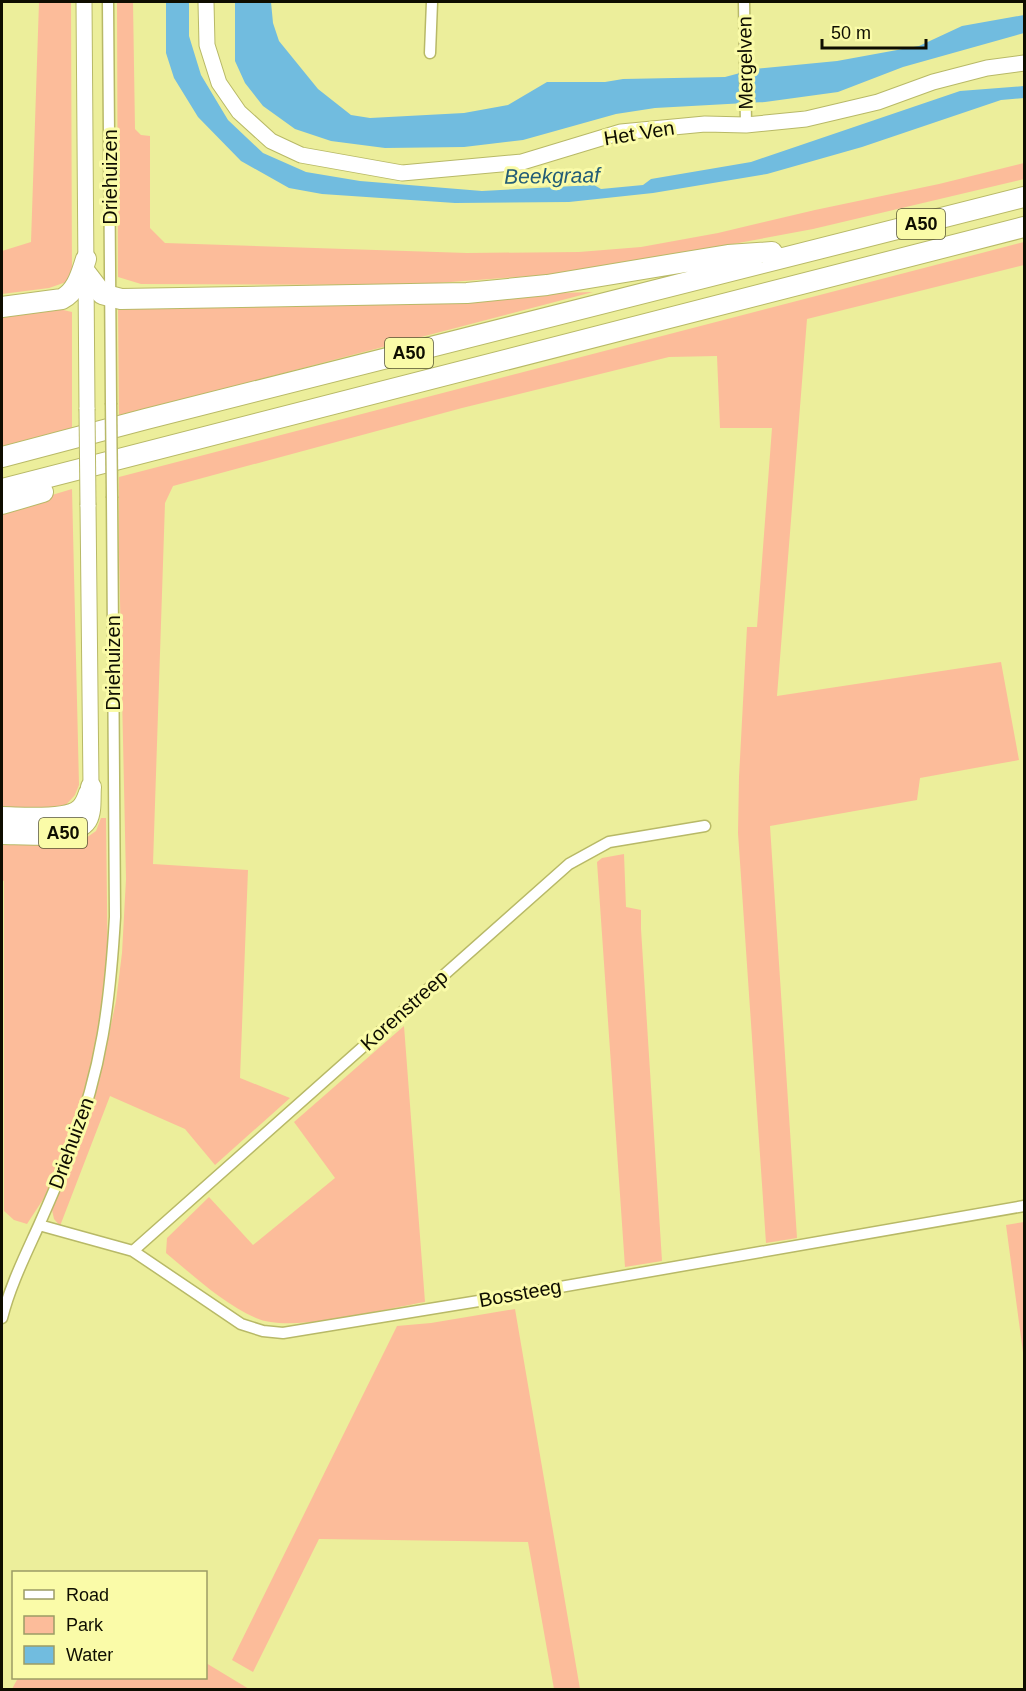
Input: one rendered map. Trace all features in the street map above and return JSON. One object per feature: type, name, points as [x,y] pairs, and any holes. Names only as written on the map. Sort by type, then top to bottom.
[{"type":"highway","name":"A50","points":[[2,457],[1024,197]]},
{"type":"highway","name":"A50","points":[[2,489],[1024,227]]},
{"type":"highway","name":"A50","points":[[111,297],[121,299],[467,293],[559,283],[728,255],[817,250]]},
{"type":"highway","points":[[86,266],[102,294],[111,297]]},
{"type":"highway","points":[[2,307],[62,299],[76,287],[86,266]]},
{"type":"highway","name":"A50","points":[[2,504],[47,490],[135,455]]},
{"type":"highway","name":"A50","points":[[2,817],[59,817],[72,814],[84,805],[90,787]]},
{"type":"highway","name":"A50","points":[[2,834],[58,834],[75,828],[84,823],[88,816],[90,787]]},
{"type":"street","name":"Driehuizen","points":[[84,2],[90,787]]},
{"type":"street","name":"Driehuizen","points":[[2,1318],[3,1301],[70,1150],[95,1075],[111,986],[115,917],[108,2]]},
{"type":"street","name":"Het Ven","points":[[206,2],[207,45],[219,83],[239,112],[271,141],[301,155],[402,173],[522,162],[621,132],[705,124],[746,125],[806,119],[878,102],[933,82],[987,68],[1024,63]]},
{"type":"street","points":[[430,53],[432,2]]},
{"type":"street","name":"Mergelven","points":[[744,2],[746,125]]},
{"type":"street","name":"Korenstreep","points":[[133,1251],[569,864],[609,842],[705,826]]},
{"type":"street","name":"Bossteeg","points":[[39,1224],[133,1251],[241,1324],[262,1331],[283,1333],[1024,1206]]},
{"type":"green space","points":[[39,2],[71,2],[72,280],[49,288],[2,294],[2,251],[31,242]]},
{"type":"green space","points":[[117,2],[133,2],[135,129],[141,135],[150,136],[150,228],[165,243],[467,253],[579,252],[641,247],[718,233],[1024,163],[1024,179],[813,229],[584,272],[411,285],[141,284],[118,277]]},
{"type":"green space","points":[[1024,242],[1024,265],[807,319],[777,696],[1001,662],[1019,760],[920,778],[917,800],[770,826],[797,1238],[766,1243],[738,833],[747,627],[757,627],[772,428],[720,428],[717,356],[669,357],[462,408],[173,486],[165,503],[153,864],[248,870],[240,1078],[290,1098],[215,1165],[185,1129],[110,1096],[60,1226],[54,1219],[52,1210],[83,1136],[100,1076],[116,1001],[122,953],[126,879],[119,477]]},
{"type":"green space","points":[[593,292],[119,416],[118,306]]},
{"type":"green space","points":[[59,309],[72,312],[72,428],[2,446],[2,313]]},
{"type":"green space","points":[[72,489],[79,785],[75,795],[64,807],[2,812],[2,510]]},
{"type":"green space","points":[[101,818],[106,818],[108,987],[92,1066],[75,1124],[44,1198],[27,1224],[14,1220],[4,1211],[2,841],[83,840],[96,831]]},
{"type":"green space","points":[[624,854],[626,907],[641,910],[662,1261],[625,1267],[597,862],[602,858]]},
{"type":"green space","points":[[404,1026],[425,1302],[338,1319],[314,1322],[272,1322],[256,1318],[232,1305],[166,1253],[167,1238],[209,1197],[253,1245],[335,1178],[294,1122]]},
{"type":"green space","points":[[1024,1222],[1024,1360],[1006,1225]]},
{"type":"green space","points":[[515,1309],[580,1689],[554,1689],[528,1542],[319,1539],[253,1672],[232,1660],[397,1326],[431,1323]]},
{"type":"green space","points":[[207,1664],[249,1689],[12,1689],[17,1679],[207,1679]]},
{"type":"water","points":[[166,2],[189,2],[189,36],[201,75],[228,120],[263,153],[306,172],[360,181],[482,191],[594,185],[601,189],[643,185],[651,179],[751,162],[960,91],[1024,86],[1024,98],[1001,100],[862,147],[767,174],[653,193],[569,202],[455,203],[322,194],[289,188],[241,161],[198,117],[174,78],[166,53]]},
{"type":"water","points":[[235,2],[271,2],[273,23],[279,41],[318,89],[351,115],[370,118],[464,113],[508,105],[547,82],[725,77],[755,69],[837,61],[919,46],[962,26],[1024,15],[1024,33],[903,67],[838,92],[765,102],[655,108],[616,114],[523,140],[464,147],[385,148],[331,141],[295,129],[263,106],[245,83],[235,61]]},
{"type":"water label","name":"Beekgraaf","points":[[552,176]]}]
